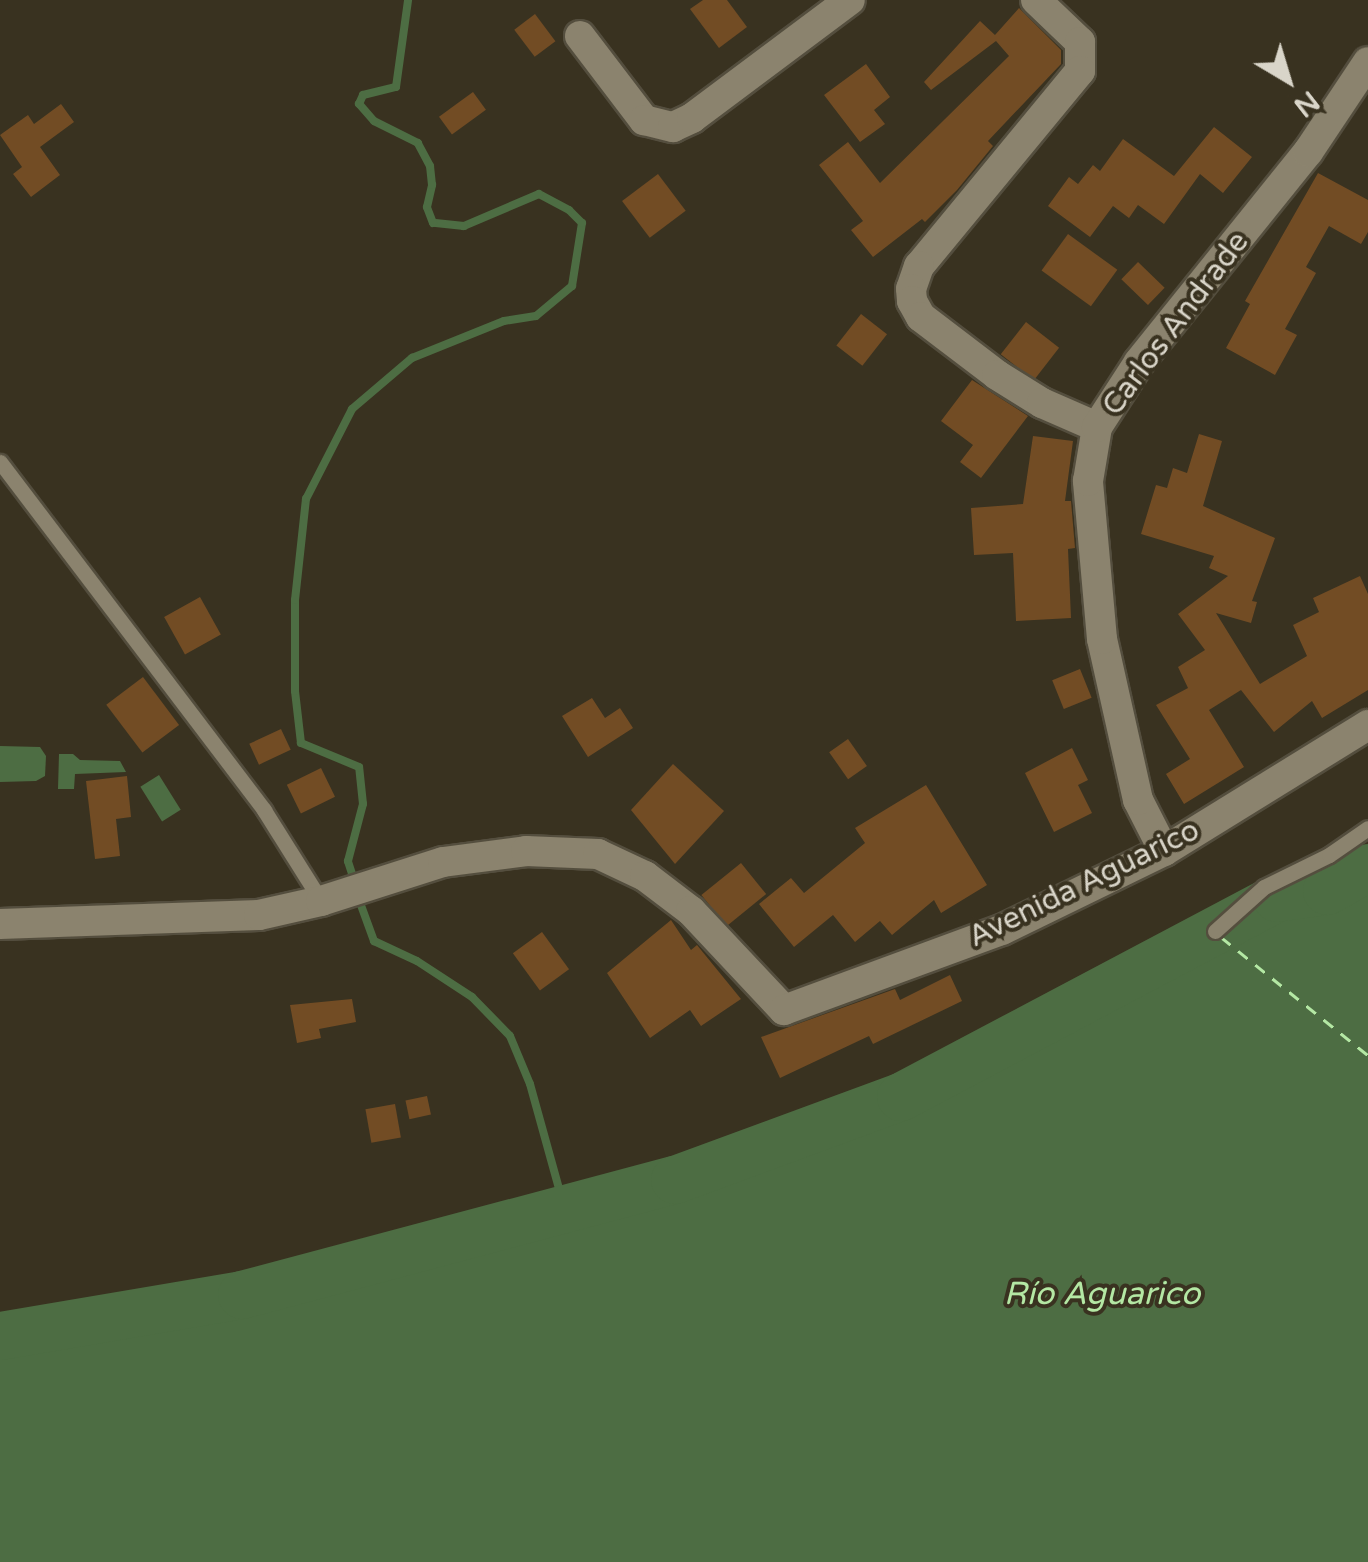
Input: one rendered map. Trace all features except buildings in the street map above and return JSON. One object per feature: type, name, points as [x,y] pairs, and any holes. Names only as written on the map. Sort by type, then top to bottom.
[{"type":"street","points":[[580,36],[644,120],[673,127],[850,0]]},
{"type":"street","points":[[1036,0],[1080,42],[1080,71],[919,266],[911,290],[912,302],[920,317],[997,375],[1042,403],[1097,426]]},
{"type":"street","name":"Carlos Andrade","points":[[1164,850],[1138,800],[1102,639],[1090,539],[1088,481],[1097,426],[1140,362],[1308,152],[1368,62]]},
{"type":"street","name":"Avenida Aguarico","points":[[321,901],[443,862],[526,851],[598,854],[645,876],[691,911],[784,1010],[1002,930],[1164,850],[1368,725]]},
{"type":"street","points":[[0,924],[260,915],[321,901]]},
{"type":"lane","points":[[0,462],[264,810],[321,901]]},
{"type":"lane","points":[[1215,931],[1264,887],[1330,855],[1368,828]]},
{"type":"water","points":[[0,746],[40,747],[46,756],[45,776],[36,781],[0,782]]},
{"type":"water","points":[[59,754],[73,754],[80,760],[120,761],[126,772],[75,774],[74,789],[58,789]]},
{"type":"water","points":[[159,775],[181,810],[162,821],[140,787]]},
{"type":"water","name":"Río Aguarico","points":[[1368,868],[1368,1562],[0,1562],[0,1336],[242,1295],[675,1180],[901,1097],[1277,898],[1327,891]]},
{"type":"waterway","points":[[355,883],[348,861],[363,804],[359,767],[301,743],[295,691],[295,600],[306,499],[352,409],[412,358],[504,321],[536,316],[572,286],[582,223],[569,210],[539,194],[464,226],[433,223],[427,207],[432,185],[430,166],[418,143],[374,121],[359,104],[363,95],[396,87],[408,0]]},
{"type":"waterway","points":[[0,1336],[242,1295],[675,1180],[901,1097],[1277,898],[1327,891],[1368,868]]},
{"type":"waterway","points":[[358,897],[374,941],[417,961],[472,997],[510,1036],[530,1084],[566,1214]]},
{"type":"ferry route","points":[[1221,937],[1368,1055]]}]
